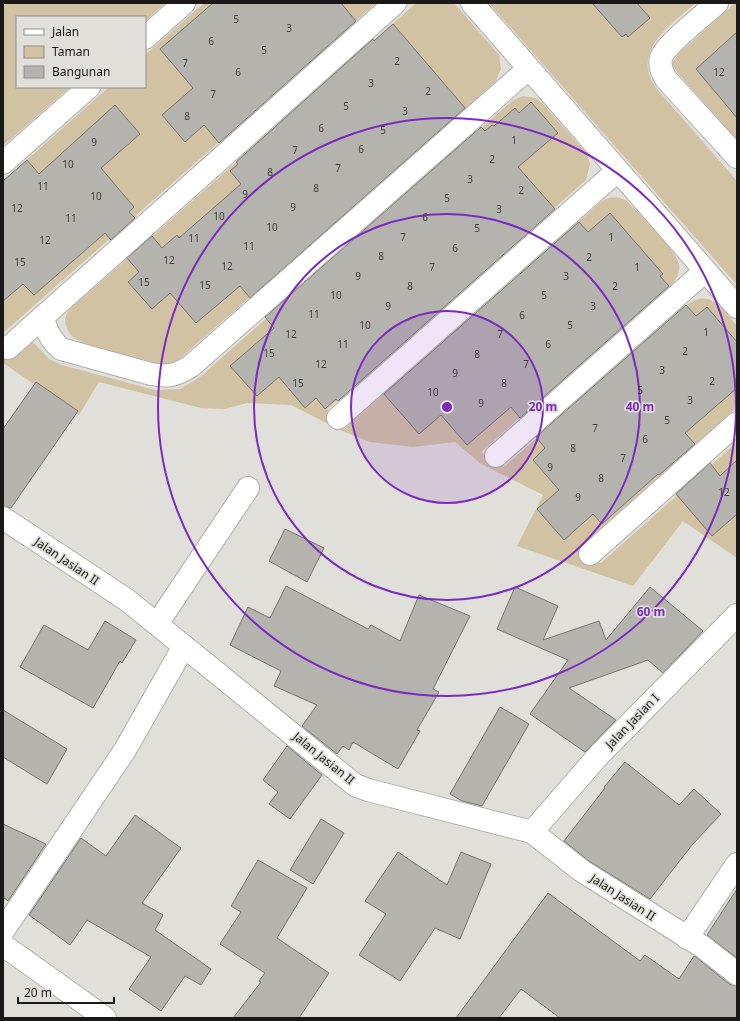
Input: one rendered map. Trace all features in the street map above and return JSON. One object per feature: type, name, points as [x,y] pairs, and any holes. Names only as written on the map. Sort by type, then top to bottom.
[{"type":"street","points":[[146,37],[184,3]]},
{"type":"street","points":[[8,348],[395,3]]},
{"type":"street","points":[[472,3],[704,272],[737,307]]},
{"type":"street","points":[[717,3],[671,44],[661,56],[661,69],[666,79],[737,157]]},
{"type":"street","points":[[42,317],[53,343],[61,349],[151,374],[165,377],[177,375],[191,366],[528,68]]},
{"type":"street","points":[[3,163],[88,88]]},
{"type":"street","points":[[338,418],[617,171]]},
{"type":"street","points":[[496,456],[704,272]]},
{"type":"street","points":[[590,554],[737,423]]},
{"type":"street","points":[[157,624],[248,488]]},
{"type":"street","name":"Jalan Jasian II","points":[[3,518],[126,600],[356,785],[368,790],[532,832],[582,871],[703,947],[737,974]]},
{"type":"street","name":"Jalan Jasian I","points":[[532,832],[598,756],[737,615]]},
{"type":"street","points":[[3,931],[125,750],[184,646]]},
{"type":"street","points":[[687,938],[737,864]]},
{"type":"street","points":[[3,945],[106,1018]]},
{"type":"green space","points":[[3,3],[165,3],[146,20],[146,16],[16,16],[16,88],[69,88],[3,146]]},
{"type":"green space","points":[[204,3],[376,3],[3,333],[3,181],[108,88],[146,88],[146,54]]},
{"type":"green space","points":[[416,3],[454,3],[499,55],[501,69],[495,82],[177,361],[165,364],[155,363],[81,342],[71,335],[65,321],[69,310]]},
{"type":"green space","points":[[489,3],[696,3],[666,29],[657,40],[651,50],[648,62],[649,75],[656,88],[737,181],[737,285]]},
{"type":"green space","points":[[735,3],[737,3],[737,140],[676,71],[672,63],[680,52]]},
{"type":"green space","points":[[523,96],[535,98],[542,103],[587,154],[590,164],[586,180],[327,409],[344,429],[602,201],[611,197],[621,198],[627,201],[671,250],[679,264],[679,272],[677,277],[672,284],[481,452],[505,466],[691,302],[699,299],[712,301],[723,309],[737,326],[737,407],[577,549],[601,563],[737,442],[737,558],[683,521],[633,586],[517,546],[543,495],[481,464],[455,442],[413,447],[370,442],[340,430],[291,405],[247,403],[225,409],[201,408],[99,382],[79,415],[3,363],[3,350],[14,358],[33,342],[49,359],[62,365],[155,390],[180,389],[200,377],[513,100]]},
{"type":"building","points":[[213,3],[341,3],[356,21],[219,143],[204,125],[185,142],[162,115],[193,88],[160,49]]},
{"type":"building","points":[[592,3],[637,3],[650,18],[628,37],[626,34],[622,37]]},
{"type":"building","points":[[393,24],[465,108],[250,298],[240,286],[196,323],[170,293],[152,309],[128,282],[139,272],[127,258],[152,236],[162,248],[177,235],[179,238],[241,184],[230,171],[238,164],[236,162],[373,39],[374,41]]},
{"type":"building","points":[[737,32],[737,118],[696,69]]},
{"type":"building","points":[[531,102],[558,133],[518,167],[555,209],[338,401],[336,399],[325,409],[316,398],[305,408],[279,377],[257,396],[230,366],[274,328],[265,317],[481,127],[485,131],[492,125],[494,126],[515,108],[519,113]]},
{"type":"building","points":[[115,105],[140,134],[101,168],[134,207],[129,212],[135,218],[111,240],[105,233],[34,295],[23,284],[3,301],[3,181],[27,160],[39,174]]},
{"type":"building","points":[[610,213],[663,274],[660,276],[669,286],[520,418],[511,407],[467,445],[441,415],[419,434],[384,394],[579,222],[588,232]]},
{"type":"building","points":[[686,305],[696,316],[707,307],[737,342],[737,388],[685,433],[695,444],[659,475],[658,474],[602,524],[593,514],[564,540],[537,509],[559,490],[533,460],[545,448],[536,437]]},
{"type":"building","points":[[36,382],[78,411],[11,508],[3,506],[3,429]]},
{"type":"building","points":[[737,460],[737,514],[712,536],[676,494],[710,463],[720,476]]},
{"type":"building","points":[[285,529],[324,548],[307,582],[269,561]]},
{"type":"building","points":[[286,586],[368,629],[371,625],[400,641],[419,595],[470,616],[433,689],[439,692],[417,730],[420,731],[398,769],[353,742],[349,750],[343,746],[337,754],[302,726],[317,705],[274,686],[281,671],[230,645],[248,607],[270,618]]},
{"type":"building","points":[[515,587],[558,606],[543,640],[599,621],[606,640],[650,587],[703,631],[663,673],[648,660],[569,688],[616,720],[585,752],[530,714],[568,660],[497,629]]},
{"type":"building","points":[[105,621],[136,640],[122,663],[120,661],[93,708],[20,667],[44,625],[88,650]]},
{"type":"building","points":[[500,707],[529,724],[482,806],[462,801],[450,794]]},
{"type":"building","points":[[3,710],[67,749],[47,784],[3,757]]},
{"type":"building","points":[[287,746],[322,775],[290,819],[269,804],[278,792],[263,780]]},
{"type":"building","points":[[625,762],[679,805],[694,789],[721,814],[692,845],[650,899],[589,861],[564,841],[605,788],[604,787]]},
{"type":"building","points":[[135,815],[181,848],[142,903],[163,915],[155,930],[211,969],[201,985],[185,976],[161,1011],[129,989],[151,957],[87,920],[70,945],[29,915],[81,838],[106,856]]},
{"type":"building","points":[[321,819],[344,833],[313,884],[290,870]]},
{"type":"building","points":[[3,824],[46,844],[8,901],[3,897]]},
{"type":"building","points":[[398,852],[447,885],[461,852],[491,864],[460,939],[435,928],[400,981],[359,955],[386,914],[365,901]]},
{"type":"building","points":[[258,860],[307,888],[277,938],[329,973],[299,1018],[233,1018],[261,982],[259,981],[265,973],[220,944],[241,912],[231,906]]},
{"type":"building","points":[[737,889],[737,958],[707,935]]},
{"type":"building","points":[[548,893],[640,961],[645,955],[679,979],[694,956],[696,957],[729,984],[737,986],[737,1018],[560,1018],[521,989],[499,1018],[456,1018]]}]
